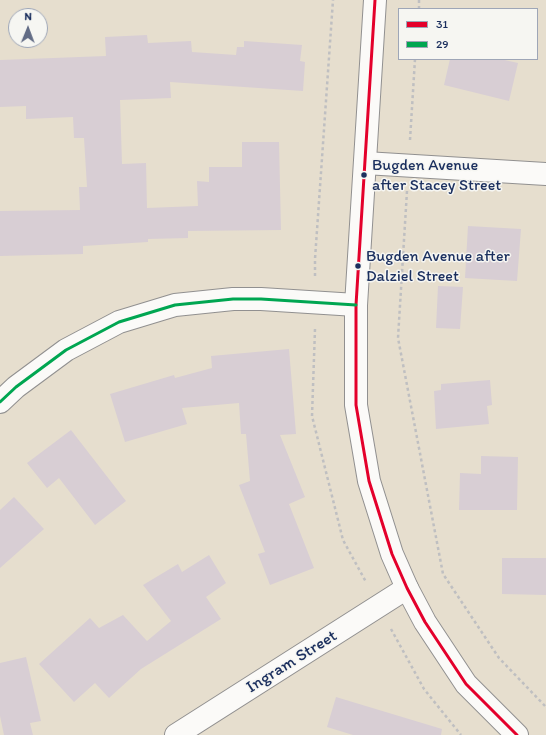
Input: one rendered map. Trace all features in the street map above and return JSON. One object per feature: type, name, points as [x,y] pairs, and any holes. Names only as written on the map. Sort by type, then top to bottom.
[{"type":"street","points":[[375,0],[356,305],[356,405],[369,481],[392,554],[407,588],[425,622],[466,684],[517,735]]},
{"type":"street","points":[[365,163],[546,174]]},
{"type":"street","points":[[0,402],[16,387],[66,350],[119,322],[175,305],[232,299],[261,299],[356,305]]},
{"type":"street","name":"Ingram Street","points":[[176,735],[407,588]]},
{"type":"path","points":[[416,60],[398,338],[443,574],[499,658],[546,707]]},
{"type":"building","points":[[147,35],[148,43],[191,41],[192,52],[236,55],[237,47],[244,47],[244,41],[302,45],[300,61],[305,62],[303,91],[170,82],[171,98],[120,100],[122,164],[146,163],[147,208],[198,206],[197,181],[209,182],[209,167],[242,167],[242,142],[279,142],[281,230],[188,231],[188,238],[148,239],[148,242],[83,246],[83,254],[0,256],[0,211],[80,210],[79,187],[87,187],[84,138],[74,138],[73,117],[26,119],[26,106],[0,107],[0,60],[106,56],[105,37]]},
{"type":"building","points":[[450,60],[504,60],[518,63],[509,101],[444,85]]},
{"type":"building","points":[[468,226],[521,229],[517,281],[465,278]]},
{"type":"building","points":[[438,286],[463,287],[460,329],[436,328]]},
{"type":"building","points":[[289,349],[296,434],[280,435],[305,497],[289,504],[314,568],[270,585],[258,554],[265,552],[239,485],[250,481],[246,434],[241,434],[239,403],[182,408],[187,424],[125,442],[110,394],[174,375],[175,378],[212,368],[211,356]]},
{"type":"building","points":[[490,380],[492,405],[487,406],[489,424],[436,429],[434,391],[441,390],[441,384]]},
{"type":"building","points":[[71,430],[126,501],[95,525],[59,478],[47,488],[27,463]]},
{"type":"building","points":[[481,456],[518,457],[517,510],[459,510],[460,473],[481,474]]},
{"type":"building","points":[[14,497],[44,529],[0,568],[0,510]]},
{"type":"building","points":[[209,555],[226,583],[206,597],[221,619],[141,669],[109,698],[95,683],[74,702],[39,664],[90,618],[99,628],[123,615],[147,641],[171,621],[143,585],[178,564],[182,572]]},
{"type":"building","points":[[502,558],[546,558],[546,595],[502,594]]},
{"type":"building","points":[[26,657],[41,721],[30,723],[33,735],[4,735],[0,716],[0,663]]},
{"type":"building","points":[[336,697],[442,729],[441,735],[353,735],[327,727]]},
{"type":"transit line","name":"31","points":[[375,0],[356,305],[356,405],[369,481],[392,554],[407,588],[425,622],[466,684],[517,735]]},
{"type":"transit line","name":"29","points":[[0,402],[16,387],[66,350],[119,322],[175,305],[233,299],[261,299],[356,305]]},
{"type":"place","name":"Bugden Avenue after Stacey Street","points":[[364,175]]},
{"type":"place","name":"Bugden Avenue after Dalziel Street","points":[[358,266]]}]
